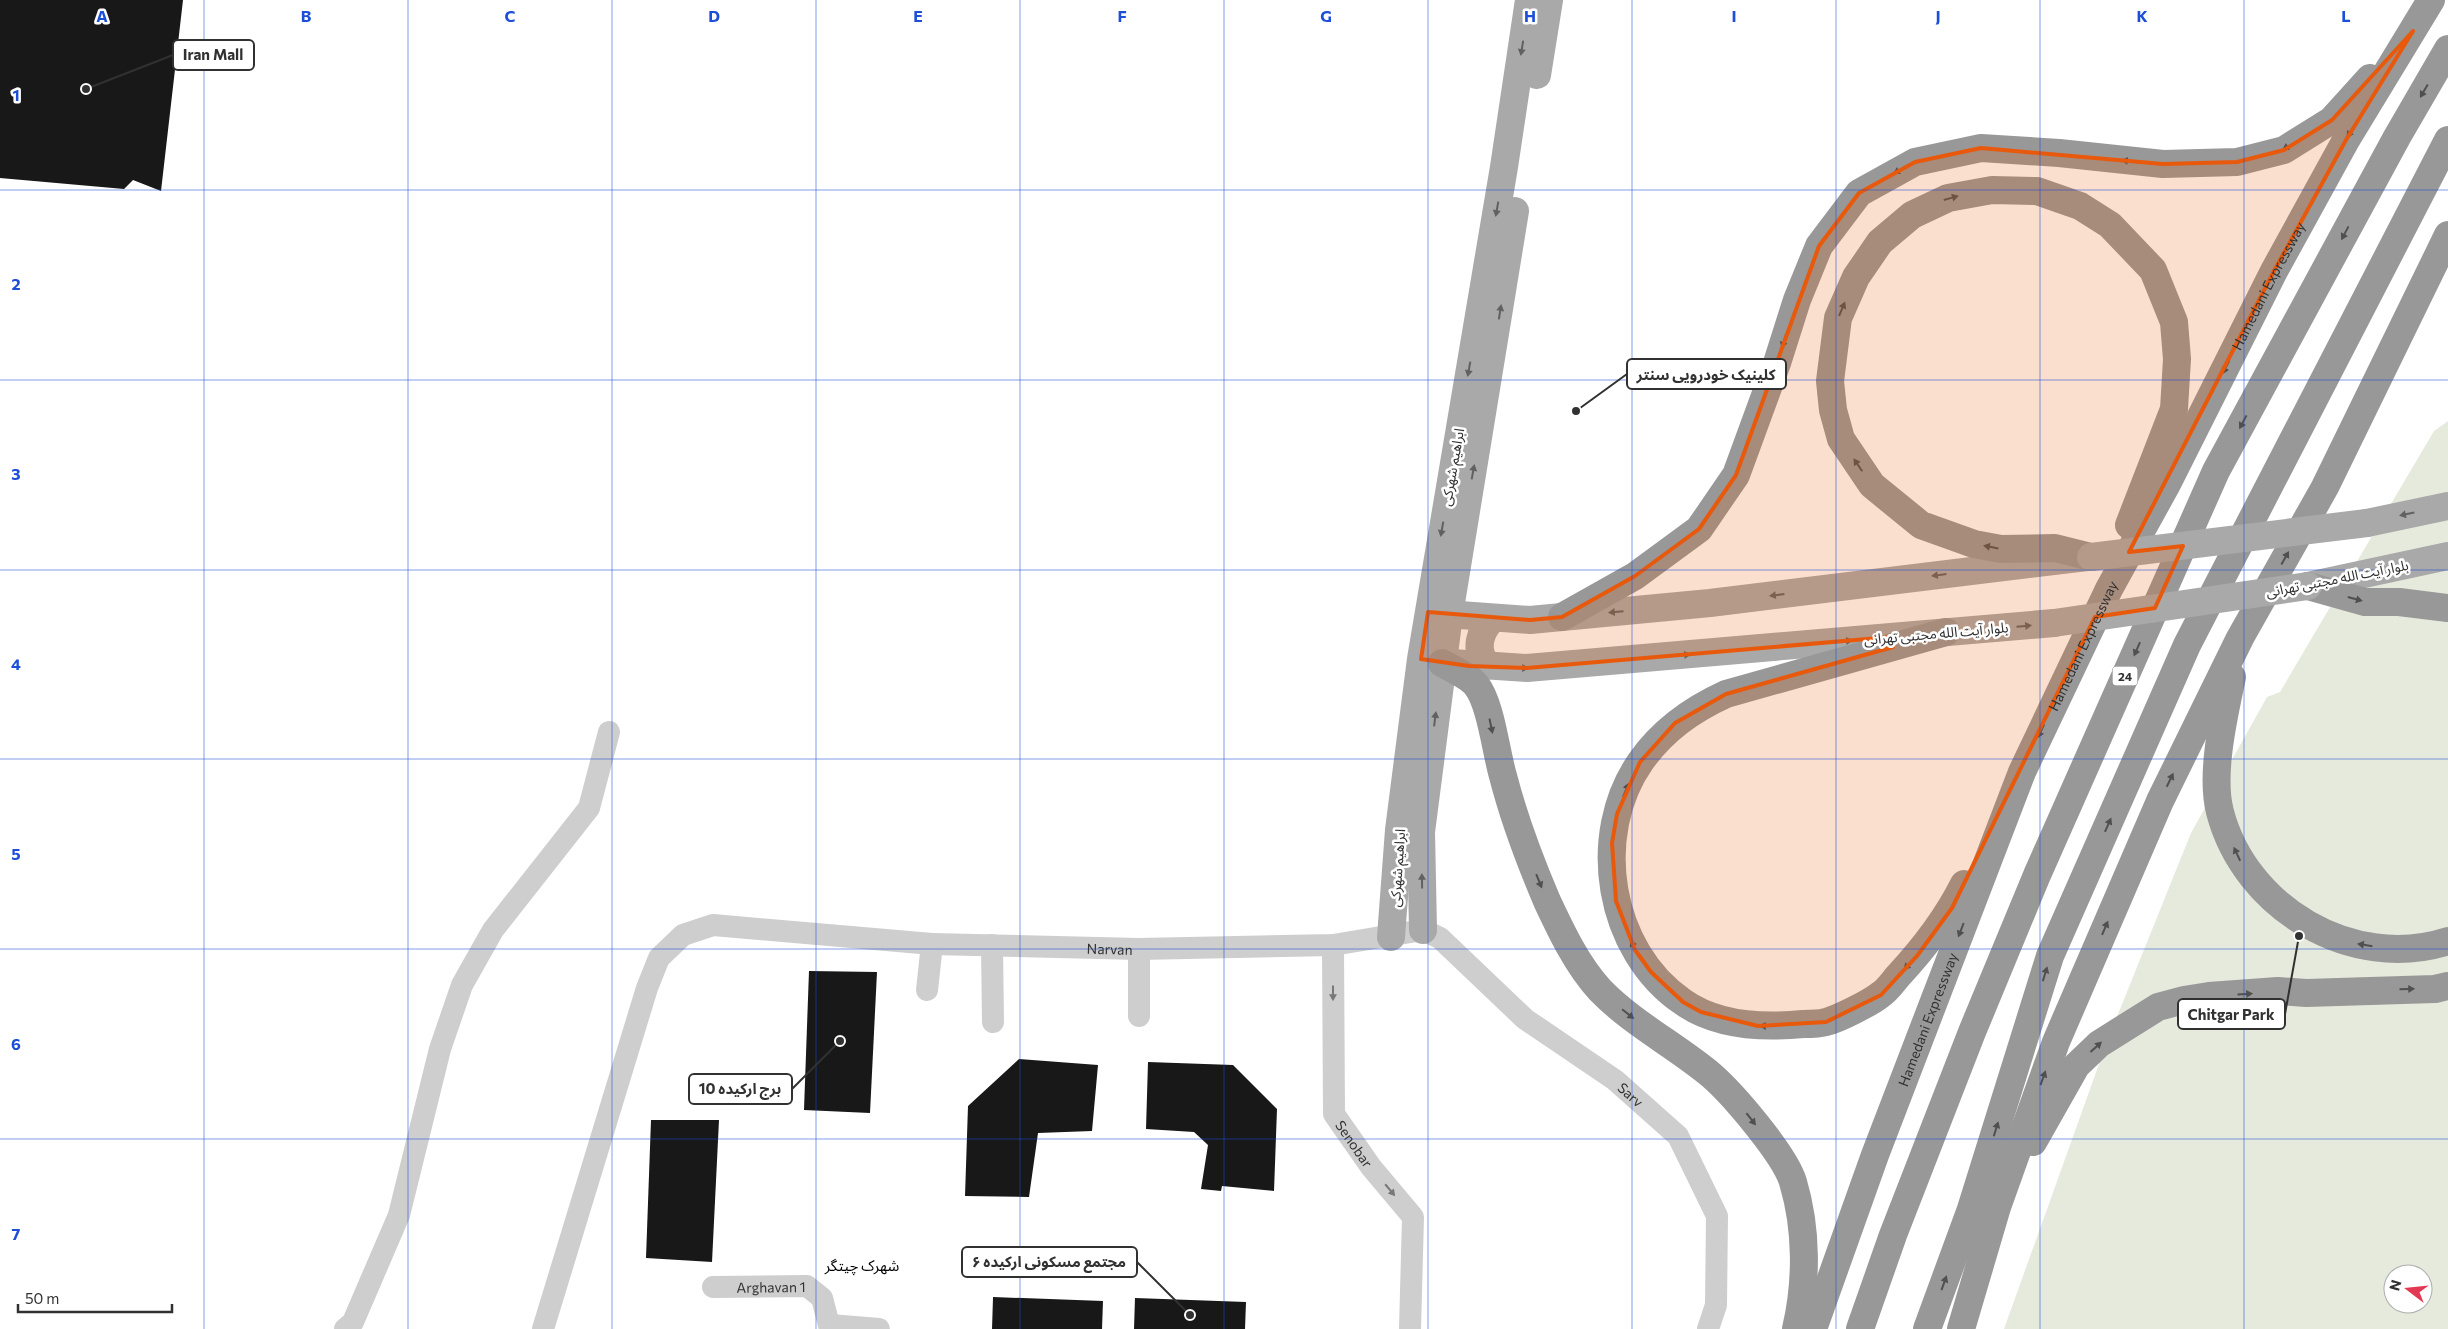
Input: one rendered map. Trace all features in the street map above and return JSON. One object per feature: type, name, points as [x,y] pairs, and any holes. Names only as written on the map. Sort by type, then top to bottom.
[{"type":"highway","name":"Hamedani Expressway","points":[[1813,1329],[1876,1155],[2022,772],[2109,588],[2167,484],[2278,263],[2346,140],[2431,0]]},
{"type":"highway","points":[[1562,617],[1635,576],[1699,529],[1736,475],[1777,363],[1797,300],[1820,246],[1859,192],[1915,162],[1981,148],[2059,153],[2163,164],[2237,162],[2284,150],[2332,120],[2413,31]]},
{"type":"highway","name":"24","points":[[1860,1329],[1893,1235],[1972,1032],[2037,874],[2216,471],[2397,137],[2448,49]]},
{"type":"highway","points":[[1928,1329],[1971,1208],[2050,956],[2186,646],[2448,140]]},
{"type":"highway","points":[[2091,557],[2055,548],[2001,549],[1974,544],[1921,525],[1872,486],[1841,439],[1830,381],[1838,318],[1856,278],[1886,237],[1912,215],[1948,198],[1992,190],[2037,191],[2080,206],[2110,225],[2133,247],[2153,270],[2165,298],[2174,322],[2177,359],[2174,409],[2131,517],[2109,588]]},
{"type":"highway","points":[[1961,1329],[1997,1207],[2056,1042],[2160,801],[2240,638],[2325,487],[2448,235]]},
{"type":"highway","points":[[2426,277],[2448,246]]},
{"type":"highway","points":[[2308,586],[2365,602],[2399,602],[2448,608]]},
{"type":"highway","points":[[1946,632],[1726,694],[1699,706],[1670,728],[1640,762],[1617,814],[1612,844],[1612,875],[1616,901],[1635,950],[1665,987],[1683,1002],[1701,1012],[1728,1021],[1758,1026],[1826,1022],[1881,995],[1917,956],[1952,908],[2022,772]]},
{"type":"highway","points":[[2240,638],[2224,716],[2217,764],[2220,811],[2240,860],[2262,889],[2284,910],[2336,939],[2366,946],[2394,947],[2419,946],[2448,940]]},
{"type":"highway","points":[[1432,661],[1476,684],[1489,713],[1502,776],[1530,856],[1558,924],[1585,970],[1615,1004],[1712,1076],[1739,1103],[1768,1140],[1792,1181],[1804,1256],[1796,1329]]},
{"type":"highway","points":[[1997,1207],[2076,1066],[2099,1044],[2144,1014],[2184,1000],[2209,996],[2278,991],[2306,993],[2435,989],[2448,986]]},
{"type":"main road","name":"ابراهیم شهرکی","points":[[1423,930],[1421,832],[1432,661],[1529,0]]},
{"type":"main road","name":"ابراهیم شهرکی","points":[[1438,614],[1488,388],[1549,0]]},
{"type":"main road","points":[[1438,614],[1530,620],[1710,603],[2367,523],[2448,506]]},
{"type":"main road","name":"بلوار آیت الله مجتبی تهرانی","points":[[1432,661],[1527,668],[2054,623],[2308,586],[2448,556]]},
{"type":"main road","points":[[1487,666],[1480,653],[1479,643],[1485,626],[1493,618]]},
{"type":"main road","name":"ابراهیم شهرکی","points":[[1391,936],[1399,830],[1432,661]]},
{"type":"street","points":[[345,1329],[353,1322],[399,1215],[440,1049],[462,985],[493,930],[590,808],[609,732]]},
{"type":"street","name":"Narvan","points":[[543,1329],[647,988],[659,958],[684,935],[713,925],[932,944],[1140,949],[1333,945],[1423,930]]},
{"type":"street","name":"Sarv","points":[[1423,930],[1440,938],[1525,1019],[1615,1080],[1678,1136],[1717,1216],[1716,1305],[1708,1329]]},
{"type":"street","points":[[927,990],[932,944]]},
{"type":"street","points":[[992,945],[993,1022]]},
{"type":"street","name":"Senobar","points":[[1333,945],[1334,1114],[1371,1167],[1413,1218],[1410,1329]]},
{"type":"street","points":[[1139,1016],[1140,949]]},
{"type":"street","name":"Arghavan 1","points":[[713,1287],[807,1286],[822,1298],[830,1327]]},
{"type":"street","points":[[830,1327],[878,1329]]},
{"type":"highlighted area","points":[[2413,31],[2346,140],[2274,271],[2129,552],[2183,546],[2155,608],[2095,617],[1952,908],[1917,956],[1881,995],[1826,1022],[1758,1026],[1701,1012],[1683,1002],[1651,972],[1635,950],[1616,901],[1612,843],[1617,814],[1640,762],[1675,723],[1726,694],[1893,647],[1891,637],[1527,668],[1469,666],[1421,659],[1428,612],[1530,620],[1562,617],[1635,576],[1699,529],[1736,475],[1819,246],[1859,193],[1915,162],[1981,148],[2163,164],[2237,162],[2284,150],[2332,120]]},
{"type":"shaded area","points":[[2448,421],[2448,1329],[2004,1329],[2108,1039],[2191,833],[2267,697],[2280,692],[2434,431]]},
{"type":"building","points":[[0,0],[183,0],[161,191],[133,180],[124,189],[0,178]]},
{"type":"building","points":[[809,971],[877,972],[870,1113],[804,1110]]},
{"type":"building","points":[[1019,1059],[1098,1065],[1092,1131],[1038,1133],[1029,1197],[965,1196],[968,1106]]},
{"type":"building","points":[[1148,1062],[1233,1065],[1277,1109],[1274,1191],[1222,1186],[1221,1191],[1201,1189],[1208,1145],[1194,1132],[1146,1129]]},
{"type":"building","points":[[651,1120],[719,1120],[712,1262],[646,1258]]},
{"type":"building","points":[[993,1297],[1103,1301],[1102,1329],[992,1329]]},
{"type":"building","points":[[1135,1298],[1246,1302],[1245,1329],[1134,1329]]},
{"type":"place","name":"Iran Mall","points":[[86,89]]},
{"type":"place","name":"کلینیک خودرویی سنتر","points":[[1576,411]]},
{"type":"place","name":"Chitgar Park","points":[[2299,936]]},
{"type":"place","name":"برج ارکیده 10","points":[[840,1041]]},
{"type":"place","name":"مجتمع مسکونی ارکیده ۶","points":[[1190,1315]]},
{"type":"district","name":"شهرک چیتگر","points":[[862,1265]]}]
